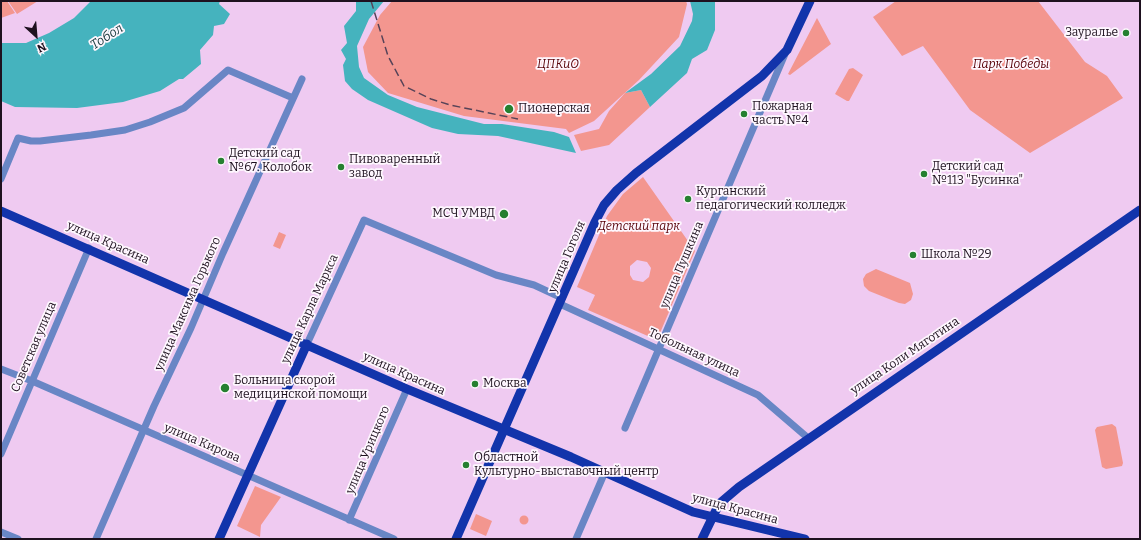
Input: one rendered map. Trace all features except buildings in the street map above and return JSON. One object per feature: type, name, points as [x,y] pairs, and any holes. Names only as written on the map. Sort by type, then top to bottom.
[{"type":"main road","name":"улица Пушкина","points":[[787,50],[810,1]]},
{"type":"main road","name":"улица Гоголя","points":[[456,539],[595,222],[604,205],[617,190],[636,173],[762,76],[787,50]]},
{"type":"main road","name":"улица Коли Мяготина","points":[[702,539],[711,517],[719,504],[734,491],[808,438],[1140,210]]},
{"type":"main road","name":"улица Красина","points":[[1,211],[89,248],[407,389],[605,472],[693,512],[805,539]]},
{"type":"main road","name":"улица Карла Маркса","points":[[219,539],[307,344]]},
{"type":"street","name":"улица Пушкина","points":[[625,428],[787,50]]},
{"type":"street","points":[[1,179],[18,138],[31,141],[40,141],[91,135],[125,130],[150,122],[184,108],[228,70],[293,98]]},
{"type":"street","name":"улица Максима Горького","points":[[96,539],[143,431],[204,299],[223,253],[302,79]]},
{"type":"street","name":"Тобольная улица","points":[[364,220],[496,275],[534,285],[561,301],[758,395],[808,438]]},
{"type":"street","name":"улица Карла Маркса","points":[[307,344],[364,220]]},
{"type":"street","name":"Советская улица","points":[[1,454],[89,248]]},
{"type":"street","name":"улица Кирова","points":[[1,369],[32,381],[143,431],[249,475],[394,539]]},
{"type":"street","name":"улица Урицкого","points":[[349,520],[407,389]]},
{"type":"street","points":[[576,539],[605,472]]},
{"type":"street","points":[[1,532],[18,539]]},
{"type":"green space","points":[[1,1],[7,1],[15,13],[1,18]]},
{"type":"green space","points":[[8,1],[38,1],[17,14]]},
{"type":"green space","name":"ЦПКиО","points":[[392,1],[686,1],[687,4],[679,37],[639,80],[594,121],[569,133],[566,129],[464,116],[388,93],[368,72],[363,47],[380,15]]},
{"type":"green space","name":"Парк Победы","points":[[896,1],[1038,1],[1085,62],[1107,76],[1123,98],[1030,153],[970,110],[923,46],[902,56],[873,17]]},
{"type":"green space","points":[[817,18],[831,44],[790,75],[788,74]]},
{"type":"green space","points":[[853,68],[863,75],[849,101],[847,101],[835,94],[849,69]]},
{"type":"green space","points":[[641,90],[650,107],[609,145],[581,151],[574,135],[599,129],[609,111],[625,93]]},
{"type":"green space","name":"Детский парк","points":[[643,177],[695,251],[657,340],[588,310],[595,295],[577,287],[607,216],[623,194]],"holes":[[[637,260],[647,262],[651,268],[649,277],[643,282],[633,280],[630,275],[630,266]]]},
{"type":"green space","points":[[279,232],[286,235],[280,249],[273,246]]},
{"type":"green space","points":[[876,269],[910,283],[913,294],[911,300],[905,304],[899,303],[869,291],[864,286],[863,279],[866,274]]},
{"type":"green space","points":[[1112,424],[1116,427],[1123,463],[1122,466],[1106,469],[1102,467],[1095,430],[1097,427]]},
{"type":"green space","points":[[255,486],[281,497],[261,525],[260,537],[237,526]]},
{"type":"green space","points":[[476,514],[492,521],[486,536],[470,529]]},
{"type":"green space","points":[[524,515],[529,520],[524,525],[519,520]]},
{"type":"water","name":"Тобол","points":[[91,1],[220,1],[219,4],[230,14],[224,24],[214,26],[213,35],[200,50],[201,64],[183,79],[179,79],[160,91],[123,102],[77,108],[15,107],[1,101],[1,43],[26,43],[49,33],[74,18]]},
{"type":"water","points":[[356,1],[384,1],[369,19],[357,46],[359,67],[364,78],[388,95],[417,107],[484,124],[502,124],[554,132],[569,137],[576,153],[498,136],[458,134],[432,128],[368,100],[352,89],[345,81],[343,65],[346,59],[341,50],[347,43],[344,26],[356,11]]},
{"type":"water","points":[[690,1],[715,1],[715,30],[707,50],[692,59],[687,73],[650,107],[641,90],[625,93],[651,74],[680,46],[692,21],[693,14]]},
{"type":"railway","points":[[371,1],[388,56],[404,86],[431,99],[450,105],[518,119]]},
{"type":"place","name":"Зауралье","points":[[1126,33]]},
{"type":"place","name":"Пионерская","points":[[509,109]]},
{"type":"place","name":"Пожарная часть №4","points":[[744,114]]},
{"type":"place","name":"Детский сад №67. Колобок","points":[[221,161]]},
{"type":"place","name":"Пивоваренный завод","points":[[341,167]]},
{"type":"place","name":"Детский сад №113 \"Бусинка\"","points":[[924,174]]},
{"type":"place","name":"Курганский педагогический колледж","points":[[688,199]]},
{"type":"place","name":"МСЧ УМВД","points":[[504,214]]},
{"type":"place","name":"Школа №29","points":[[913,255]]},
{"type":"place","name":"Москва","points":[[475,384]]},
{"type":"place","name":"Больница скорой медицинской помощи","points":[[225,388]]},
{"type":"place","name":"Областной Культурно-выставочный центр","points":[[466,465]]}]
